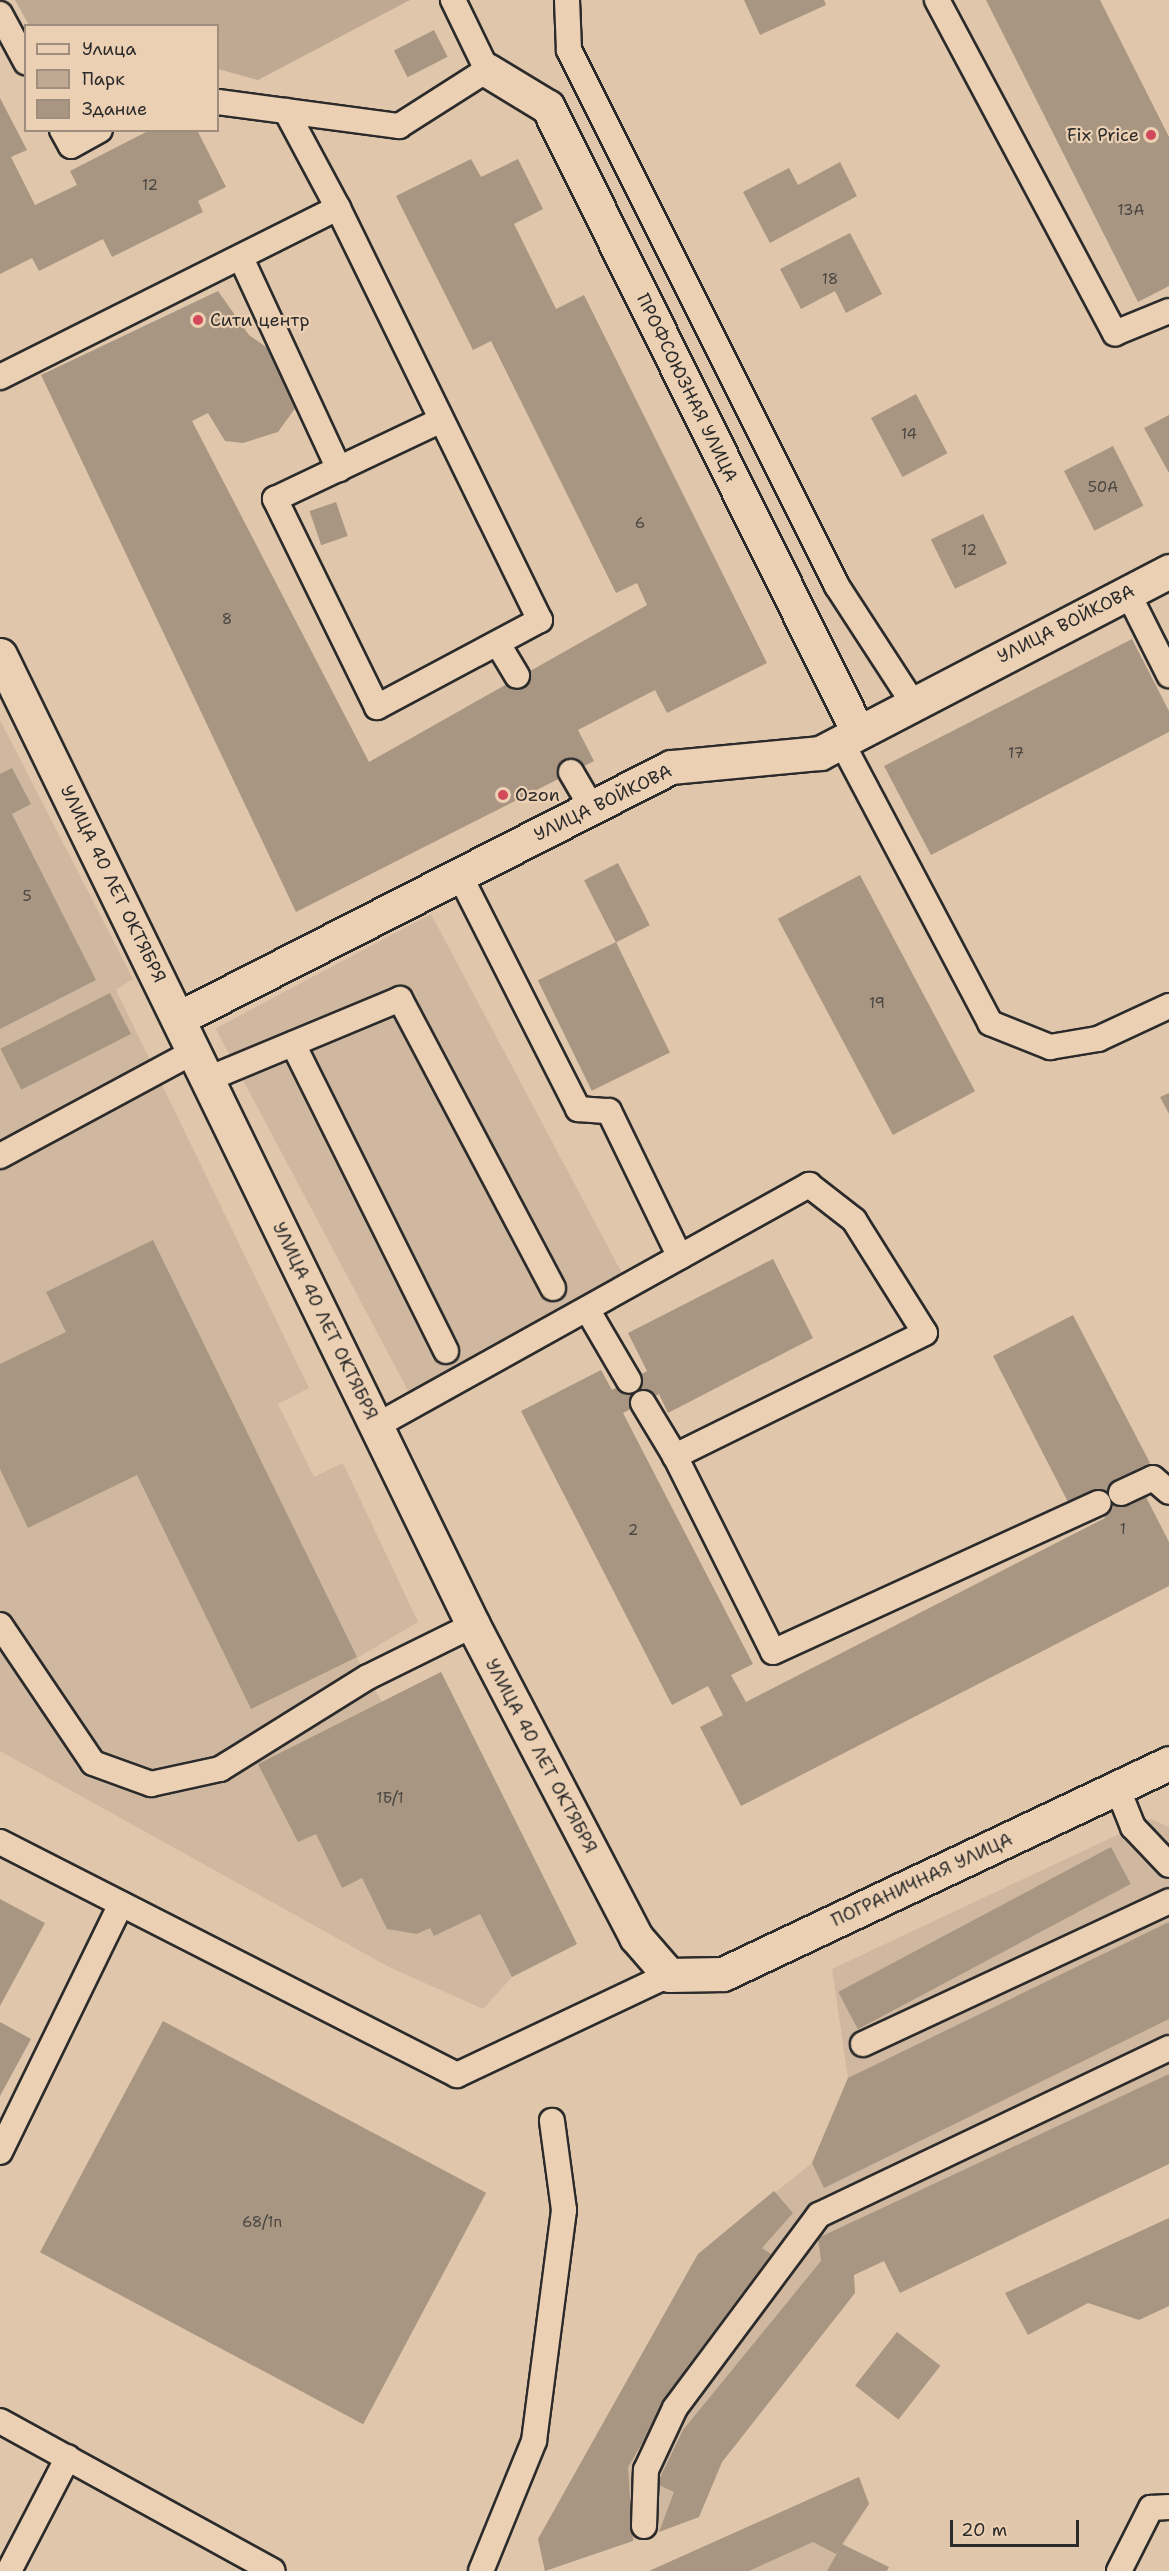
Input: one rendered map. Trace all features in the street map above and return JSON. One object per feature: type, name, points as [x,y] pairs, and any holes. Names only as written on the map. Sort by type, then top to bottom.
[{"type":"street","name":"ПРОФСОЮЗНАЯ УЛИЦА","points":[[487,70],[548,107],[849,736]]},
{"type":"street","name":"УЛИЦА ВОЙКОВА","points":[[179,1018],[458,872],[671,767],[820,753],[1169,571]]},
{"type":"street","name":"УЛИЦА 40 ЛЕТ ОКТЯБРЯ","points":[[0,655],[202,1065],[473,1625],[636,1937],[669,1975]]},
{"type":"street","name":"ПОГРАНИЧНАЯ УЛИЦА","points":[[669,1975],[723,1974],[1169,1763]]},
{"type":"lane","points":[[219,102],[399,126],[487,70],[453,0]]},
{"type":"lane","points":[[567,0],[569,50],[837,586],[913,703]]},
{"type":"lane","points":[[937,0],[1115,333],[1169,311]]},
{"type":"lane","points":[[0,14],[24,58]]},
{"type":"lane","points":[[286,111],[338,208],[540,620],[377,707],[275,499],[441,420]]},
{"type":"lane","points":[[63,132],[71,146],[96,132]]},
{"type":"lane","points":[[0,377],[338,208]]},
{"type":"lane","points":[[242,258],[339,469]]},
{"type":"lane","points":[[1128,593],[1169,675]]},
{"type":"lane","points":[[498,644],[517,676]]},
{"type":"lane","points":[[849,736],[990,1023],[1050,1047],[1098,1039],[1169,1006]]},
{"type":"lane","points":[[571,772],[592,807]]},
{"type":"lane","points":[[458,872],[578,1109],[609,1111],[680,1257]]},
{"type":"lane","points":[[0,1156],[202,1065],[293,1044],[400,999],[553,1288]]},
{"type":"lane","points":[[293,1044],[447,1351]]},
{"type":"lane","points":[[376,1426],[808,1185],[854,1220],[925,1333],[675,1456]]},
{"type":"lane","points":[[587,1309],[629,1381]]},
{"type":"lane","points":[[643,1403],[675,1456],[773,1652],[1098,1503]]},
{"type":"lane","points":[[1121,1493],[1153,1478],[1169,1492]]},
{"type":"lane","points":[[0,1625],[93,1763],[150,1784],[220,1769],[368,1677],[473,1625]]},
{"type":"lane","points":[[1117,1787],[1132,1827],[1169,1865]]},
{"type":"lane","points":[[0,1842],[457,2075],[669,1975]]},
{"type":"lane","points":[[863,2044],[1169,1901]]},
{"type":"lane","points":[[0,2152],[121,1904]]},
{"type":"lane","points":[[644,2526],[646,2470],[675,2408],[819,2216],[1169,2048]]},
{"type":"lane","points":[[481,2571],[534,2441],[564,2211],[552,2121]]},
{"type":"lane","points":[[0,2421],[273,2571]]},
{"type":"lane","points":[[9,2571],[68,2457]]},
{"type":"lane","points":[[1119,2571],[1151,2508],[1169,2507]]},
{"type":"shaded area","points":[[0,720],[133,979],[116,990],[309,1388],[278,1404],[314,1477],[343,1463],[418,1622],[357,1658],[382,1702],[441,1672],[577,1944],[512,1977],[483,2009],[389,1967],[0,1751]]},
{"type":"shaded area","points":[[431,914],[628,1285],[413,1399],[216,1029]]},
{"type":"shaded area","points":[[1151,1819],[1169,1827],[1169,2124],[854,2275],[855,2293],[722,2462],[699,2517],[545,2571],[538,2539],[698,2254],[812,2163],[848,2078],[832,1969]]},
{"type":"shaded area","points":[[859,2477],[869,2504],[827,2571],[649,2571]]},
{"type":"green space","points":[[15,0],[410,0],[258,80],[219,69],[219,24],[28,24]]},
{"type":"building","points":[[744,0],[824,0],[826,5],[760,35]]},
{"type":"building","points":[[986,0],[1100,0],[1169,137],[1169,286],[1138,302]]},
{"type":"building","points":[[434,30],[448,57],[408,77],[394,50]]},
{"type":"building","points":[[0,98],[27,150],[11,157],[35,205],[77,185],[70,171],[146,132],[198,132],[226,187],[198,201],[203,212],[112,257],[103,239],[39,271],[32,258],[0,274]]},
{"type":"building","points":[[471,159],[481,177],[518,159],[543,209],[514,224],[556,309],[584,295],[767,663],[667,713],[655,690],[578,730],[594,761],[296,912],[41,375],[218,291],[249,335],[273,352],[293,377],[296,407],[278,432],[243,443],[225,441],[208,413],[192,421],[369,762],[647,605],[637,583],[616,593],[491,341],[473,350],[396,196]]},
{"type":"building","points":[[840,162],[857,196],[770,243],[743,192],[789,168],[798,185]]},
{"type":"building","points":[[850,233],[882,294],[846,313],[835,291],[801,309],[780,269]]},
{"type":"building","points":[[916,394],[947,453],[902,477],[871,418]]},
{"type":"building","points":[[1169,415],[1169,473],[1144,428]]},
{"type":"building","points":[[1113,446],[1143,506],[1094,531],[1064,471]]},
{"type":"building","points":[[336,502],[348,536],[321,545],[310,511]]},
{"type":"building","points":[[983,514],[1007,563],[955,589],[931,539]]},
{"type":"building","points":[[1132,639],[1169,711],[1169,732],[931,855],[884,766]]},
{"type":"building","points":[[12,768],[31,804],[12,814],[96,980],[0,1029],[0,774]]},
{"type":"building","points":[[618,863],[650,925],[616,943],[584,880]]},
{"type":"building","points":[[860,875],[975,1091],[893,1135],[778,919]]},
{"type":"building","points":[[616,942],[670,1053],[592,1091],[538,980]]},
{"type":"building","points":[[110,993],[131,1034],[21,1090],[0,1049]]},
{"type":"building","points":[[1169,1093],[1169,1114],[1160,1097]]},
{"type":"building","points":[[153,1240],[357,1657],[251,1709],[137,1475],[28,1528],[0,1469],[0,1364],[66,1332],[46,1292]]},
{"type":"building","points":[[773,1259],[813,1338],[668,1413],[659,1394],[623,1413],[753,1664],[731,1675],[746,1702],[1105,1518],[1092,1493],[1069,1504],[993,1356],[1073,1315],[1150,1463],[1115,1480],[1129,1506],[1146,1497],[1169,1542],[1169,1586],[741,1806],[700,1727],[723,1715],[708,1686],[672,1705],[521,1411],[601,1370],[612,1390],[647,1371],[628,1333]]},
{"type":"building","points":[[441,1672],[577,1944],[512,1977],[480,1914],[434,1936],[430,1928],[417,1934],[387,1929],[362,1878],[342,1888],[316,1834],[298,1842],[258,1764]]},
{"type":"building","points":[[1111,1847],[1131,1884],[858,2029],[838,1992]]},
{"type":"building","points":[[0,1899],[45,1923],[0,2006]]},
{"type":"building","points":[[1169,1922],[1169,2019],[824,2188],[812,2163],[848,2078]]},
{"type":"building","points":[[163,2021],[486,2193],[363,2424],[40,2252]]},
{"type":"building","points":[[0,2022],[31,2039],[0,2096]]},
{"type":"building","points":[[1169,2074],[1169,2164],[900,2293],[884,2261],[854,2275],[855,2293],[722,2462],[699,2517],[659,2532],[674,2492],[657,2484],[683,2430],[821,2261],[818,2238]]},
{"type":"building","points":[[774,2191],[793,2213],[762,2248],[771,2254],[687,2367],[628,2467],[633,2541],[545,2571],[538,2539],[698,2254]]},
{"type":"building","points":[[1169,2218],[1169,2306],[1139,2320],[1088,2303],[1028,2335],[1005,2293]]},
{"type":"building","points":[[897,2332],[940,2366],[898,2419],[855,2386]]},
{"type":"building","points":[[859,2477],[869,2504],[842,2544],[889,2567],[887,2571],[827,2571],[840,2548],[836,2554],[813,2542],[749,2571],[649,2571]]},
{"type":"place","name":"Fix Price","points":[[1151,135]]},
{"type":"place","name":"Сити центр","points":[[198,320]]},
{"type":"place","name":"Ozon","points":[[503,795]]}]
